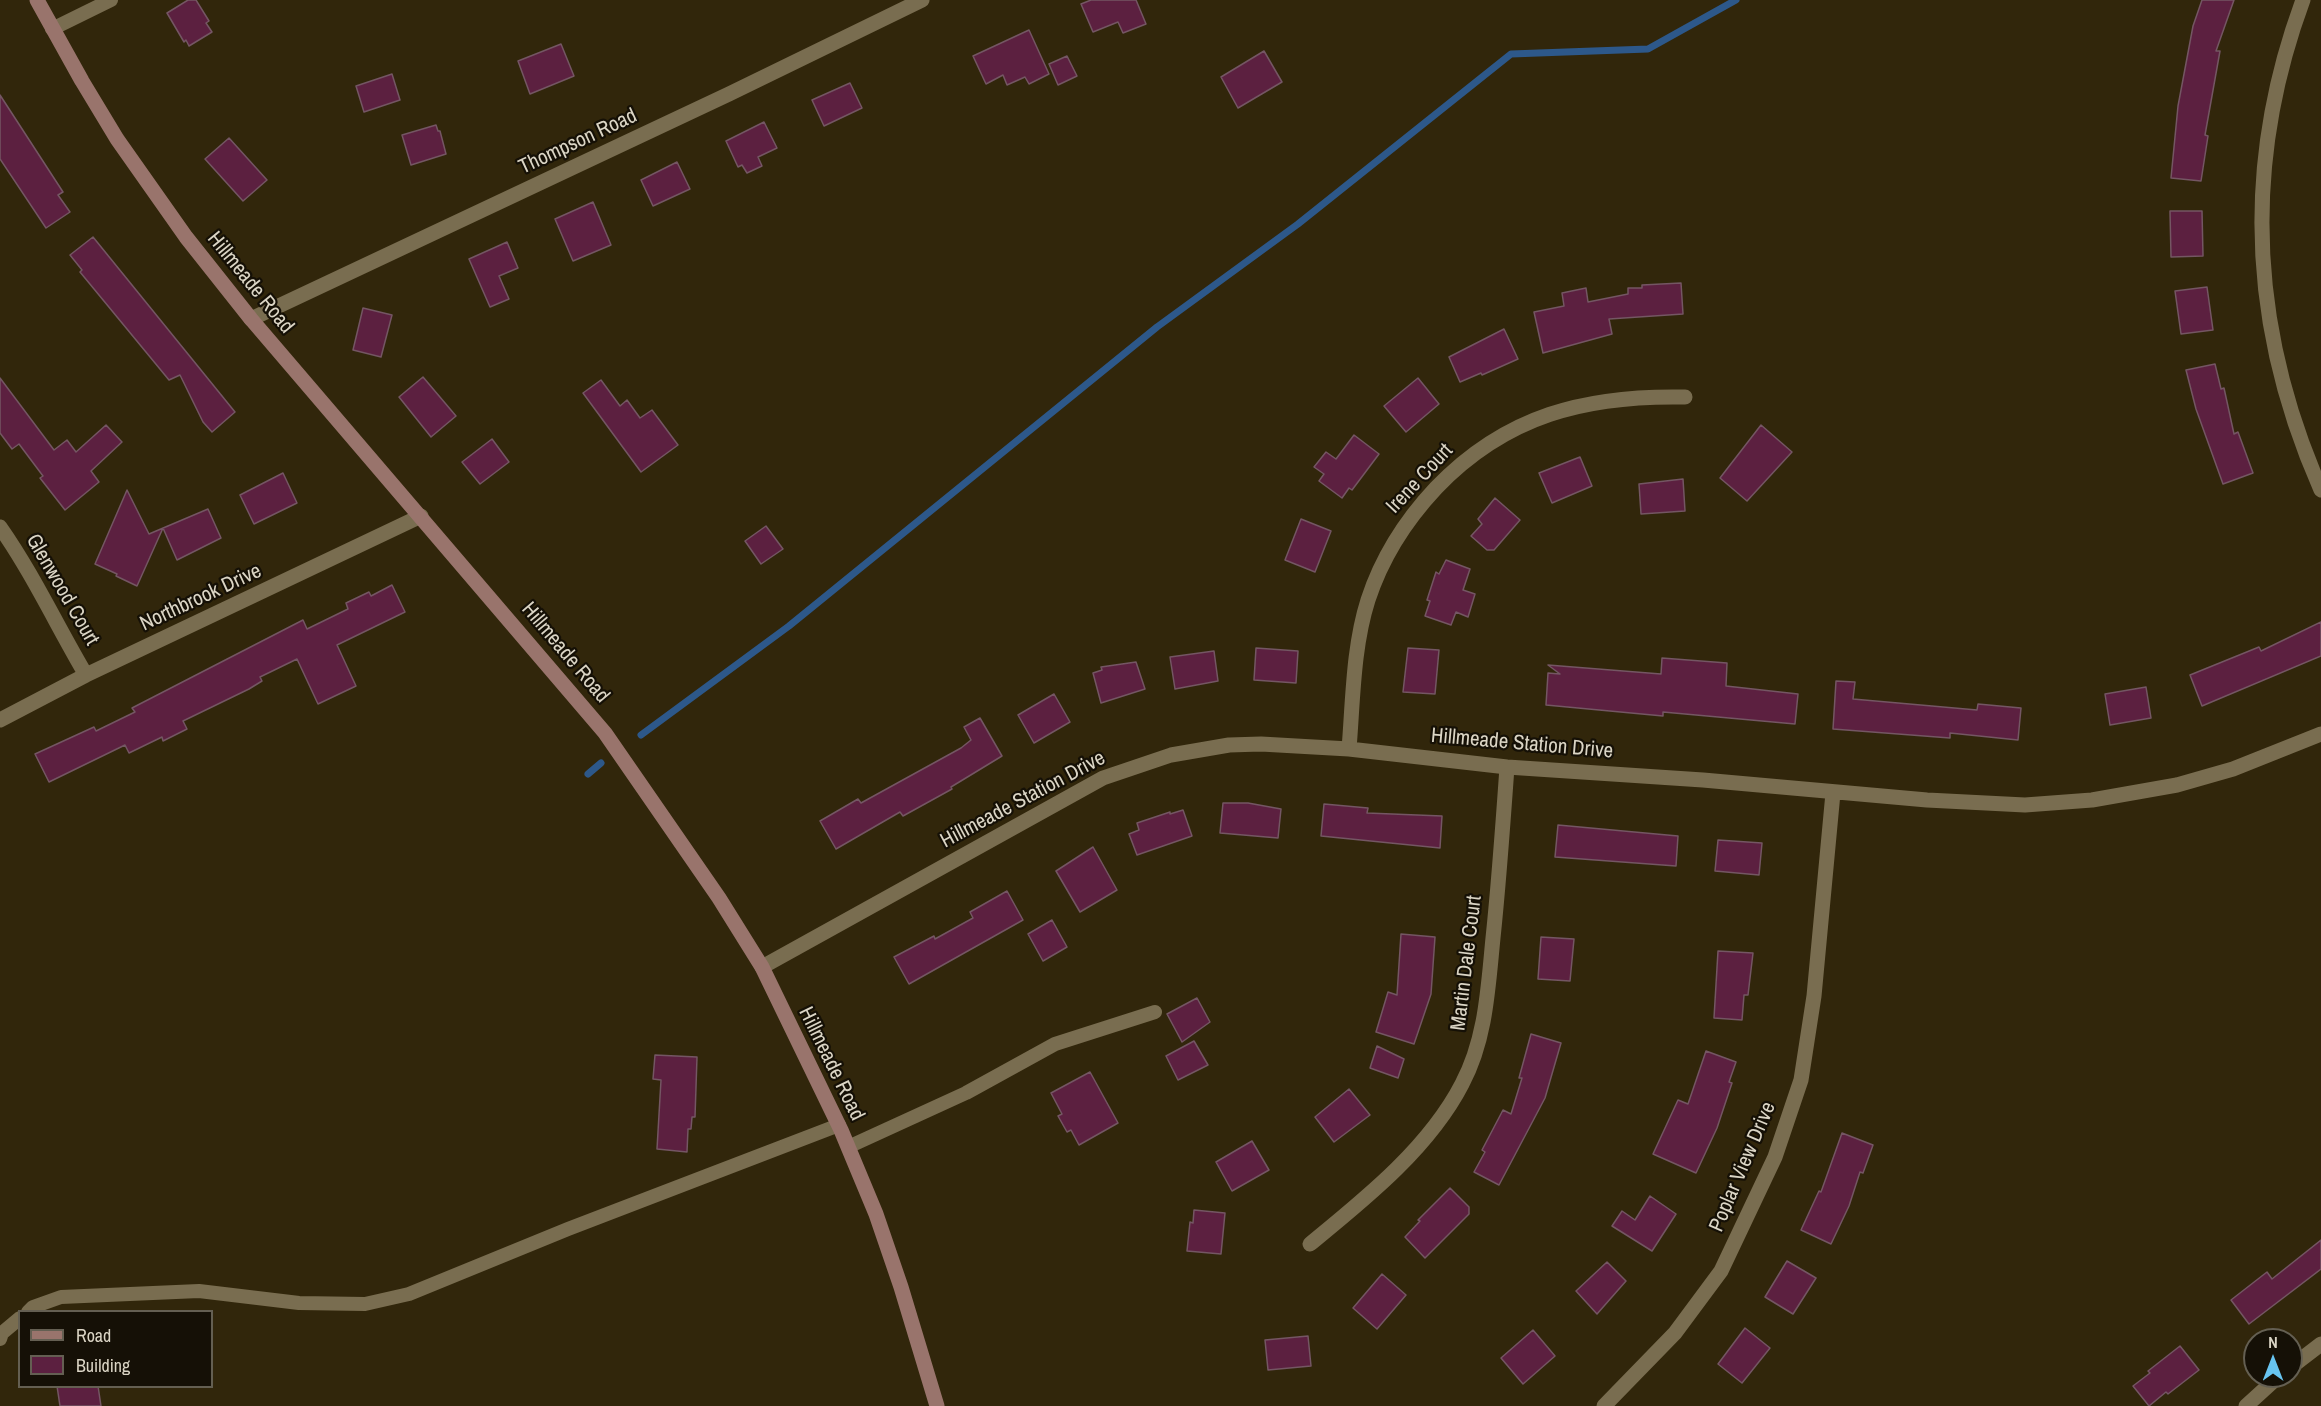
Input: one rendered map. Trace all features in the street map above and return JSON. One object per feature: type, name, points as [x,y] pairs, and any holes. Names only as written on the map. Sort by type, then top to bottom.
[{"type":"street","name":"Hillmeade Road","points":[[37,0],[82,81],[137,168],[186,237],[251,319],[605,733],[713,889],[762,967],[848,1147],[876,1214],[938,1406]]},
{"type":"street","name":"Thompson Road","points":[[251,319],[729,94],[922,0]]},
{"type":"street","points":[[2303,0],[2291,32],[2274,98],[2265,150],[2262,187],[2263,262],[2267,303],[2283,386],[2304,451],[2321,490]]},
{"type":"street","name":"Irene Court","points":[[1349,749],[1359,644],[1369,598],[1396,537],[1418,506],[1484,445],[1531,420],[1606,401],[1634,397],[1685,397]]},
{"type":"street","name":"Northbrook Drive","points":[[0,720],[86,675],[421,516]]},
{"type":"street","name":"Glenwood Court","points":[[0,527],[24,560],[61,633],[86,675]]},
{"type":"street","name":"Hillmeade Station Drive","points":[[762,967],[1093,783],[1171,755],[1228,745],[1261,744],[1349,749],[1507,766],[1703,780],[1833,793],[2025,805],[2092,800],[2177,785],[2233,769],[2321,734]]},
{"type":"street","name":"Martin Dale Court","points":[[1310,1244],[1373,1190],[1437,1124],[1471,1065],[1480,1037],[1487,1000],[1501,858],[1507,766]]},
{"type":"street","name":"Poplar View Drive","points":[[1604,1406],[1675,1333],[1721,1271],[1775,1156],[1801,1080],[1814,996],[1833,793]]},
{"type":"street","points":[[2303,1358],[2321,1344]]},
{"type":"street","points":[[2246,1406],[2266,1388]]},
{"type":"lane","points":[[52,29],[111,0]]},
{"type":"lane","points":[[848,1147],[966,1093],[1055,1044],[1155,1012]]},
{"type":"lane","points":[[29,1310],[61,1297],[199,1291],[299,1303],[366,1304],[409,1294],[568,1229],[838,1125]]},
{"type":"lane","points":[[0,1339],[2,1333],[18,1320]]},
{"type":"building","points":[[188,0],[196,0],[209,21],[206,23],[212,32],[189,46],[186,40],[184,42],[167,13]]},
{"type":"building","points":[[1091,0],[1136,0],[1146,24],[1123,33],[1118,22],[1093,32],[1081,4]]},
{"type":"building","points":[[2202,0],[2234,0],[2216,51],[2220,51],[2205,135],[2208,136],[2201,181],[2171,178],[2178,106],[2193,26]]},
{"type":"building","points":[[1029,30],[1049,74],[1029,84],[1025,77],[1007,85],[1003,75],[986,84],[973,56]]},
{"type":"building","points":[[561,44],[574,76],[530,94],[518,61]]},
{"type":"building","points":[[1264,51],[1282,82],[1238,108],[1221,77]]},
{"type":"building","points":[[1067,56],[1077,76],[1058,85],[1049,64]]},
{"type":"building","points":[[392,74],[400,100],[364,112],[356,86]]},
{"type":"building","points":[[850,83],[862,108],[824,126],[812,100]]},
{"type":"building","points":[[0,95],[63,192],[58,195],[70,212],[46,228],[0,159]]},
{"type":"building","points":[[764,122],[777,148],[758,157],[762,166],[747,173],[742,165],[738,167],[726,141]]},
{"type":"building","points":[[436,125],[440,131],[446,154],[411,165],[402,135]]},
{"type":"building","points":[[229,138],[267,180],[243,201],[205,159]]},
{"type":"building","points":[[677,162],[690,189],[653,206],[641,180]]},
{"type":"building","points":[[593,202],[611,245],[573,261],[555,219]]},
{"type":"building","points":[[2170,211],[2202,211],[2203,256],[2171,257]]},
{"type":"building","points":[[93,237],[235,412],[212,432],[203,422],[180,375],[169,380],[80,272],[82,270],[70,255]]},
{"type":"building","points":[[507,242],[518,268],[499,276],[509,299],[490,307],[469,259]]},
{"type":"building","points":[[1681,283],[1683,314],[1609,319],[1612,334],[1543,353],[1534,312],[1564,306],[1562,293],[1586,288],[1588,302],[1628,294],[1628,288],[1642,288],[1642,285]]},
{"type":"building","points":[[2207,287],[2213,330],[2181,334],[2175,291]]},
{"type":"building","points":[[363,308],[392,315],[381,357],[353,350]]},
{"type":"building","points":[[1504,329],[1518,359],[1460,382],[1449,357]]},
{"type":"building","points":[[2215,364],[2221,389],[2224,388],[2234,434],[2238,432],[2253,473],[2223,484],[2196,409],[2186,370]]},
{"type":"building","points":[[423,377],[456,416],[431,437],[399,397]]},
{"type":"building","points":[[0,378],[54,450],[67,440],[76,452],[106,425],[122,442],[91,471],[99,482],[65,510],[40,478],[43,476],[19,444],[12,449],[0,433]]},
{"type":"building","points":[[1418,378],[1439,404],[1406,432],[1384,406]]},
{"type":"building","points":[[601,380],[620,406],[627,400],[640,418],[652,410],[678,445],[641,472],[583,393]]},
{"type":"building","points":[[1761,425],[1792,452],[1747,501],[1720,478]]},
{"type":"building","points":[[1354,435],[1379,454],[1352,490],[1349,488],[1342,498],[1319,481],[1324,474],[1314,467],[1326,452],[1336,459]]},
{"type":"building","points":[[492,439],[509,462],[480,484],[462,462]]},
{"type":"building","points":[[1580,457],[1592,486],[1552,503],[1539,473]]},
{"type":"building","points":[[283,473],[297,503],[254,524],[240,495]]},
{"type":"building","points":[[1683,479],[1685,511],[1641,514],[1639,484]]},
{"type":"building","points":[[127,490],[149,534],[163,528],[137,586],[95,564]]},
{"type":"building","points":[[1495,498],[1520,520],[1494,550],[1487,550],[1471,536],[1482,524],[1478,519]]},
{"type":"building","points":[[208,509],[221,538],[177,560],[163,528]]},
{"type":"building","points":[[1301,519],[1331,531],[1315,572],[1285,560]]},
{"type":"building","points":[[766,526],[783,549],[761,564],[745,541]]},
{"type":"building","points":[[1446,560],[1470,569],[1463,590],[1475,594],[1468,617],[1456,612],[1451,625],[1425,616],[1430,601],[1427,600],[1436,572],[1439,574]]},
{"type":"building","points":[[392,585],[405,612],[337,645],[356,686],[318,704],[297,659],[260,677],[262,681],[249,689],[183,721],[187,729],[163,741],[162,737],[129,753],[125,745],[49,782],[35,754],[94,727],[96,731],[135,712],[132,708],[303,620],[307,629],[348,609],[346,603],[369,592],[371,596]]},
{"type":"building","points":[[2321,622],[2321,656],[2202,706],[2190,675],[2259,647],[2261,651]]},
{"type":"building","points":[[1256,648],[1298,651],[1296,683],[1254,680]]},
{"type":"building","points":[[1408,648],[1439,650],[1435,694],[1403,692]]},
{"type":"building","points":[[1214,651],[1218,681],[1175,689],[1170,657]]},
{"type":"building","points":[[1662,658],[1727,663],[1726,686],[1798,694],[1795,724],[1663,712],[1663,716],[1546,705],[1548,673],[1560,674],[1548,665],[1661,674]]},
{"type":"building","points":[[1136,662],[1145,689],[1101,703],[1093,673],[1102,670],[1101,667]]},
{"type":"building","points":[[1836,681],[1855,682],[1853,699],[1977,710],[1978,704],[2021,708],[2018,740],[1950,733],[1950,738],[1833,729]]},
{"type":"building","points":[[2146,687],[2151,718],[2110,725],[2105,694]]},
{"type":"building","points":[[1054,694],[1070,722],[1034,743],[1018,715]]},
{"type":"building","points":[[980,718],[1002,756],[951,787],[952,789],[903,816],[900,812],[836,849],[820,821],[858,799],[861,803],[961,748],[971,740],[964,727]]},
{"type":"building","points":[[1223,803],[1248,803],[1281,809],[1278,838],[1220,833]]},
{"type":"building","points":[[1324,804],[1368,808],[1367,813],[1442,816],[1440,848],[1321,836]]},
{"type":"building","points":[[1183,810],[1192,836],[1137,855],[1129,834],[1139,830],[1137,823]]},
{"type":"building","points":[[1558,825],[1678,836],[1676,866],[1555,857]]},
{"type":"building","points":[[1718,840],[1762,843],[1759,875],[1715,871]]},
{"type":"building","points":[[1093,847],[1117,890],[1080,912],[1056,871]]},
{"type":"building","points":[[1007,891],[1023,920],[909,984],[894,957],[934,936],[935,939],[973,918],[970,912]]},
{"type":"building","points":[[1052,920],[1067,947],[1043,961],[1028,934]]},
{"type":"building","points":[[1401,934],[1435,937],[1431,994],[1414,1044],[1376,1032],[1388,992],[1397,995]]},
{"type":"building","points":[[1541,937],[1574,939],[1570,981],[1538,979]]},
{"type":"building","points":[[1718,951],[1753,953],[1748,995],[1744,995],[1742,1020],[1714,1018]]},
{"type":"building","points":[[1197,998],[1210,1022],[1182,1042],[1167,1014]]},
{"type":"building","points":[[1531,1034],[1561,1043],[1545,1098],[1499,1185],[1474,1172],[1485,1152],[1482,1150],[1503,1110],[1511,1114],[1522,1078],[1519,1078]]},
{"type":"building","points":[[1194,1041],[1208,1065],[1178,1080],[1166,1056]]},
{"type":"building","points":[[1377,1046],[1404,1059],[1398,1078],[1370,1068]]},
{"type":"building","points":[[1706,1051],[1736,1062],[1729,1082],[1732,1083],[1717,1128],[1696,1173],[1653,1154],[1678,1100],[1688,1104]]},
{"type":"building","points":[[655,1055],[697,1057],[695,1117],[692,1117],[691,1129],[688,1129],[687,1152],[657,1149],[661,1080],[653,1079]]},
{"type":"building","points":[[1090,1072],[1118,1123],[1079,1145],[1071,1130],[1067,1132],[1058,1116],[1062,1114],[1051,1093]]},
{"type":"building","points":[[1349,1089],[1370,1115],[1334,1142],[1315,1117]]},
{"type":"building","points":[[1842,1133],[1873,1145],[1831,1244],[1801,1230],[1819,1191],[1821,1192]]},
{"type":"building","points":[[1252,1141],[1269,1170],[1232,1191],[1216,1162]]},
{"type":"building","points":[[1450,1188],[1469,1207],[1469,1214],[1425,1258],[1405,1237],[1420,1221],[1418,1220]]},
{"type":"building","points":[[1650,1196],[1676,1214],[1652,1251],[1612,1226],[1622,1211],[1635,1220]]},
{"type":"building","points":[[1194,1210],[1225,1213],[1221,1254],[1187,1251],[1190,1222],[1193,1223]]},
{"type":"building","points":[[2321,1240],[2321,1269],[2249,1324],[2231,1300],[2267,1272],[2272,1279]]},
{"type":"building","points":[[1787,1261],[1816,1278],[1793,1314],[1765,1297]]},
{"type":"building","points":[[1607,1262],[1626,1281],[1597,1314],[1576,1291]]},
{"type":"building","points":[[1382,1274],[1406,1295],[1377,1329],[1353,1308]]},
{"type":"building","points":[[1745,1328],[1770,1348],[1742,1383],[1718,1364]]},
{"type":"building","points":[[1533,1330],[1555,1356],[1523,1384],[1501,1358]]},
{"type":"building","points":[[1308,1336],[1311,1366],[1268,1370],[1265,1340]]},
{"type":"building","points":[[2180,1346],[2199,1370],[2149,1406],[2133,1386]]},
{"type":"building","points":[[57,1388],[98,1388],[101,1406],[60,1406]]},
{"type":"waterway","points":[[641,735],[789,626],[1157,327],[1298,224],[1511,54],[1648,49],[1736,0]]},
{"type":"waterway","points":[[588,774],[601,763]]}]
